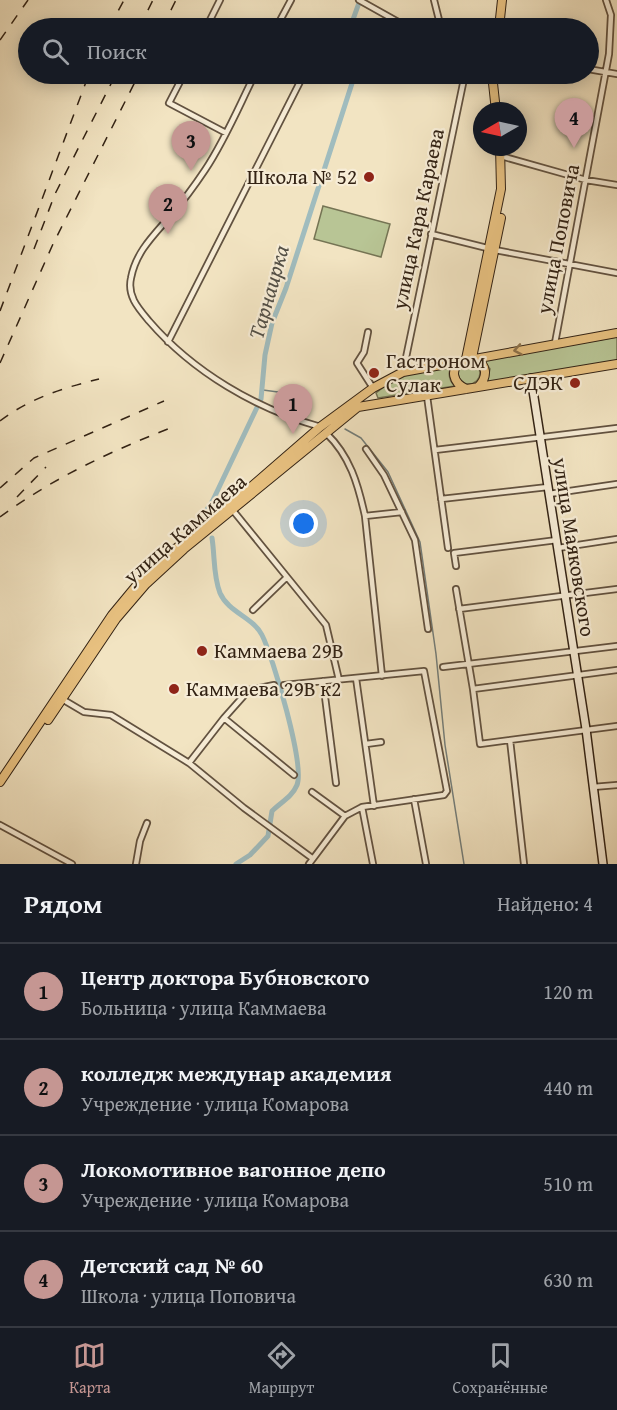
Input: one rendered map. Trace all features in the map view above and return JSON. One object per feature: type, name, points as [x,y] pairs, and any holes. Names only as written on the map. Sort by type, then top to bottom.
[{"type":"main road","points":[[495,18],[497,0]]},
{"type":"main road","points":[[500,18],[502,0]]},
{"type":"main road","points":[[494,84],[497,102]]},
{"type":"main road","points":[[497,84],[498,102]]},
{"type":"main road","points":[[469,359],[506,189],[503,157]]},
{"type":"main road","name":"улица Каммаева","points":[[0,782],[116,619],[146,584],[231,508],[323,429],[357,404],[373,388],[403,372],[617,333]]},
{"type":"main road","points":[[466,388],[460,386],[453,375],[458,363],[469,359],[481,362],[485,368],[483,381],[478,386]]},
{"type":"main road","points":[[357,404],[617,364]]},
{"type":"main road","name":"улица Каммаева","points":[[0,790],[59,698]]},
{"type":"street","points":[[211,18],[220,0]]},
{"type":"street","points":[[281,18],[291,0]]},
{"type":"street","points":[[359,0],[392,18]]},
{"type":"street","points":[[373,0],[374,8]]},
{"type":"street","points":[[434,0],[438,18]]},
{"type":"street","name":"улица Поповича","points":[[555,343],[606,72],[611,15],[606,0]]},
{"type":"street","points":[[599,71],[617,74]]},
{"type":"street","points":[[179,84],[169,103],[226,133]]},
{"type":"street","points":[[250,84],[206,170],[139,255],[130,280],[130,293],[135,305],[179,352],[213,377],[253,401],[323,429],[346,457],[354,474],[365,516],[382,676]]},
{"type":"street","points":[[168,342],[299,84]]},
{"type":"street","name":"улица Кара Караева","points":[[403,372],[463,84]]},
{"type":"street","points":[[503,157],[586,180],[617,184]]},
{"type":"street","points":[[431,234],[492,249],[617,273]]},
{"type":"street","points":[[368,332],[364,352],[357,363],[373,388]]},
{"type":"street","name":"улица Маяковского","points":[[531,378],[586,729],[603,864]]},
{"type":"street","points":[[427,395],[448,548]]},
{"type":"street","points":[[435,450],[617,428]]},
{"type":"street","points":[[366,449],[384,475],[415,540],[428,628]]},
{"type":"street","points":[[441,499],[617,484]]},
{"type":"street","points":[[231,508],[326,625],[339,680]]},
{"type":"street","points":[[365,516],[402,512]]},
{"type":"street","points":[[456,566],[454,553],[617,539]]},
{"type":"street","points":[[253,610],[286,578]]},
{"type":"street","points":[[456,589],[480,744],[617,726]]},
{"type":"street","points":[[459,609],[617,589]]},
{"type":"street","points":[[443,667],[617,646]]},
{"type":"street","points":[[473,689],[617,670]]},
{"type":"street","points":[[59,698],[84,712],[111,715],[189,763],[311,862],[345,816],[362,807],[444,795],[447,791],[426,673],[422,671],[284,685]]},
{"type":"street","points":[[356,678],[374,806]]},
{"type":"street","points":[[323,681],[336,783]]},
{"type":"street","points":[[189,763],[249,690],[274,686]]},
{"type":"street","points":[[224,718],[294,776]]},
{"type":"street","points":[[510,740],[524,864]]},
{"type":"street","points":[[366,744],[381,742]]},
{"type":"street","points":[[593,788],[617,785]]},
{"type":"street","points":[[312,792],[345,816]]},
{"type":"street","points":[[414,799],[426,864]]},
{"type":"street","points":[[362,807],[372,864]]},
{"type":"street","points":[[136,864],[140,841],[147,823]]},
{"type":"street","points":[[0,825],[72,864]]},
{"type":"green space","points":[[323,206],[390,224],[381,257],[314,239]]},
{"type":"green space","points":[[617,337],[617,361],[487,382],[490,369],[483,359]]},
{"type":"green space","points":[[469,362],[477,365],[480,373],[477,381],[469,384],[461,381],[458,373],[461,365]]},
{"type":"green space","points":[[451,365],[449,376],[455,386],[378,398],[376,393],[394,380],[420,371]]},
{"type":"waterway","name":"Тарнаирка","points":[[354,18],[360,0]]},
{"type":"waterway","name":"Тарнаирка","points":[[204,514],[213,500],[261,399],[265,355],[272,323],[286,288],[352,84]]},
{"type":"waterway","points":[[263,390],[278,392]]},
{"type":"waterway","points":[[345,429],[361,438],[388,472],[420,542],[436,654],[445,745],[464,864]]},
{"type":"waterway","name":"Тарнаирка","points":[[212,538],[215,573],[220,593],[229,605],[258,629],[267,647],[287,711],[298,774],[295,789],[272,811],[268,836],[250,855],[236,864]]},
{"type":"railway","points":[[0,40],[28,0]]},
{"type":"railway","points":[[114,18],[124,0]]},
{"type":"railway","points":[[144,18],[153,0]]},
{"type":"railway","points":[[167,18],[176,0]]},
{"type":"railway","points":[[0,311],[85,84]]},
{"type":"railway","points":[[34,249],[55,194],[111,84]]},
{"type":"railway","points":[[0,363],[53,244],[134,84]]},
{"type":"railway","points":[[0,421],[23,406],[47,395],[99,379]]},
{"type":"railway","points":[[0,488],[34,458],[164,401]]},
{"type":"railway","points":[[0,517],[83,466],[173,427]]},
{"type":"railway","points":[[17,497],[46,467]]},
{"type":"place","name":"Детский сад № 60","points":[[574,148]]},
{"type":"place","name":"Локомотивное вагонное депо","points":[[191,171]]},
{"type":"place","name":"Школа № 52","points":[[369,177]]},
{"type":"place","name":"колледж междунар академия","points":[[168,234]]},
{"type":"place","name":"Гастроном Сулак","points":[[374,373]]},
{"type":"place","name":"СДЭК","points":[[575,383]]},
{"type":"place","name":"Центр доктора Бубновского","points":[[293,434]]},
{"type":"place","name":"Каммаева 29В","points":[[202,651]]},
{"type":"place","name":"Каммаева 29В к2","points":[[174,689]]}]
